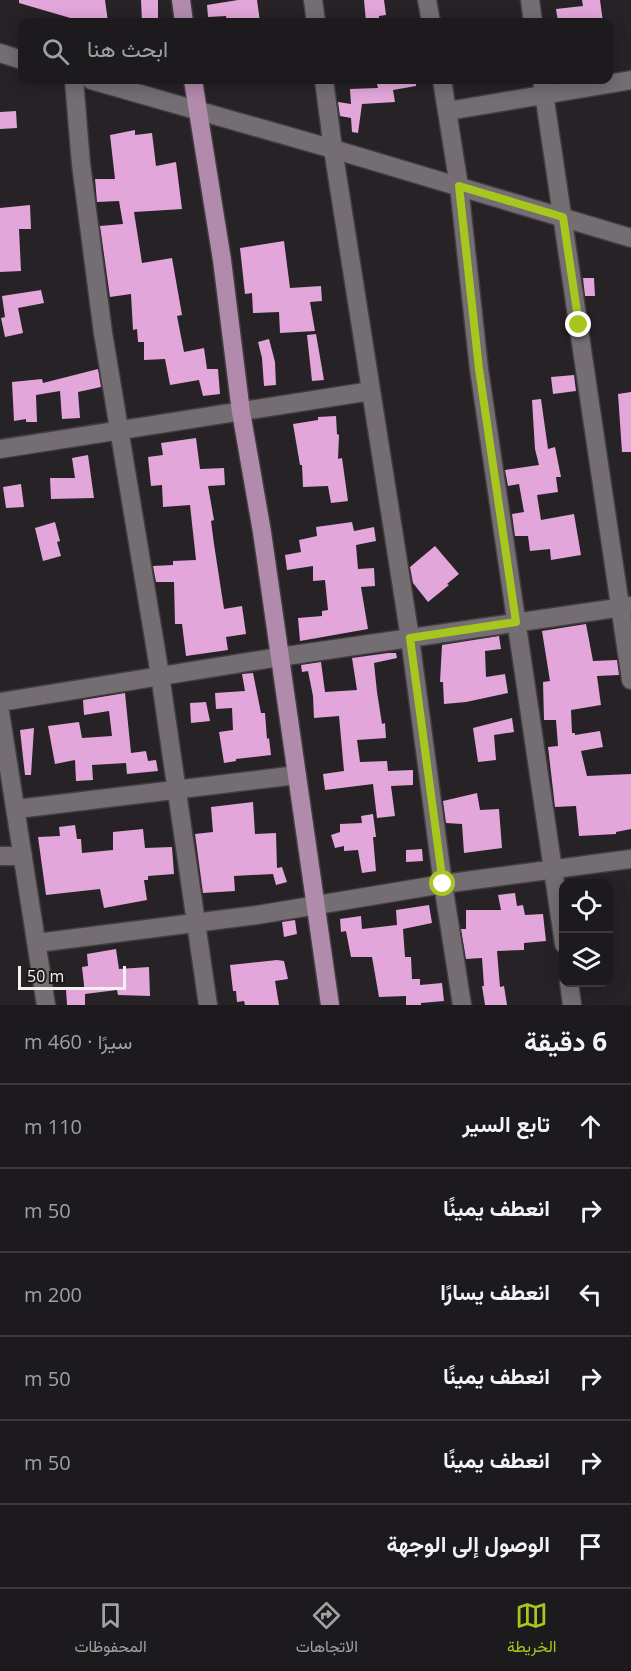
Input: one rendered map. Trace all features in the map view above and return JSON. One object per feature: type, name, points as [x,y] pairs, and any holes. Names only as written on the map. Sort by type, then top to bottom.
[{"type":"main road","points":[[181,0],[183,18]]},
{"type":"main road","points":[[194,84],[222,260],[242,412],[330,1005]]},
{"type":"street","points":[[313,0],[315,18]]},
{"type":"street","points":[[427,0],[430,18]]},
{"type":"street","points":[[530,0],[532,18]]},
{"type":"street","points":[[0,53],[18,59]]},
{"type":"street","points":[[613,81],[631,80]]},
{"type":"street","points":[[74,84],[81,164],[91,240],[160,675],[208,1005]]},
{"type":"street","points":[[105,84],[631,238]]},
{"type":"street","points":[[325,84],[410,638],[443,884],[462,1005]]},
{"type":"street","points":[[443,84],[459,186],[479,369],[562,933]]},
{"type":"street","points":[[448,111],[543,87],[581,84]]},
{"type":"street","points":[[543,87],[625,607],[631,680]]},
{"type":"street","points":[[0,449],[371,391]]},
{"type":"street","points":[[0,702],[160,675],[625,607]]},
{"type":"street","points":[[0,712],[46,1005]]},
{"type":"street","points":[[17,809],[297,775]]},
{"type":"street","points":[[0,856],[23,856]]},
{"type":"street","points":[[38,944],[315,907],[443,884],[631,859]]},
{"type":"street","points":[[570,987],[572,1005]]},
{"type":"building","points":[[19,0],[105,0],[107,18],[70,18],[19,3]]},
{"type":"building","points":[[141,0],[158,0],[158,18],[142,18]]},
{"type":"building","points":[[238,0],[257,0],[259,18],[208,17],[207,5]]},
{"type":"building","points":[[364,0],[384,0],[386,15],[379,16],[379,18],[366,18]]},
{"type":"building","points":[[582,0],[600,0],[602,18],[557,18],[556,9],[583,6]]},
{"type":"building","points":[[377,84],[416,84],[416,86],[393,90],[395,102],[362,104],[358,133],[352,132],[351,118],[340,116],[338,102],[351,104],[350,89],[378,88]]},
{"type":"building","points":[[16,111],[17,128],[0,129],[0,112]]},
{"type":"building","points":[[135,130],[135,135],[152,133],[156,166],[176,162],[182,209],[134,212],[142,263],[172,258],[182,315],[177,316],[184,352],[204,348],[207,369],[218,369],[220,394],[203,396],[199,380],[170,385],[165,359],[144,360],[144,342],[138,342],[137,329],[133,330],[131,294],[110,297],[100,226],[123,224],[119,201],[97,202],[95,179],[115,179],[110,135]]},
{"type":"building","points":[[30,205],[31,229],[19,229],[21,271],[0,272],[0,208]]},
{"type":"building","points":[[284,241],[290,288],[321,286],[322,301],[310,302],[315,331],[280,333],[279,312],[253,313],[252,293],[245,294],[240,248]]},
{"type":"building","points":[[583,278],[594,278],[595,296],[585,296]]},
{"type":"building","points":[[41,290],[44,303],[18,308],[23,333],[5,337],[1,318],[5,317],[2,296]]},
{"type":"building","points":[[316,334],[324,380],[312,381],[307,335]]},
{"type":"building","points":[[269,339],[275,362],[276,385],[264,386],[262,358],[258,342]]},
{"type":"building","points":[[98,369],[101,387],[78,392],[80,418],[62,419],[60,391],[36,395],[37,422],[26,422],[26,419],[14,421],[12,382],[42,379],[43,383]]},
{"type":"building","points":[[574,375],[576,391],[553,394],[551,377]]},
{"type":"building","points":[[631,392],[631,452],[622,452],[618,394]]},
{"type":"building","points":[[541,399],[548,449],[555,447],[561,477],[556,477],[558,492],[537,495],[541,520],[574,514],[581,555],[551,560],[550,549],[530,551],[528,536],[515,536],[512,514],[524,512],[519,484],[508,486],[505,470],[539,465],[535,449],[532,400]]},
{"type":"building","points":[[336,416],[337,434],[339,435],[338,459],[342,458],[348,501],[331,503],[328,486],[303,487],[302,465],[300,465],[293,424],[318,420],[318,417]]},
{"type":"building","points":[[196,438],[200,469],[224,468],[225,485],[208,486],[214,520],[211,521],[214,544],[224,609],[242,606],[246,634],[226,637],[228,650],[186,656],[182,624],[175,624],[174,582],[156,582],[153,566],[173,565],[173,561],[196,560],[190,505],[163,507],[162,485],[151,486],[148,457],[163,455],[161,443]]},
{"type":"building","points":[[88,455],[94,498],[51,499],[50,478],[75,478],[72,458]]},
{"type":"building","points":[[21,484],[24,507],[6,508],[3,487]]},
{"type":"building","points":[[55,522],[61,556],[43,561],[35,528]]},
{"type":"building","points":[[352,522],[354,531],[374,527],[376,541],[356,545],[358,569],[374,568],[375,586],[361,587],[368,629],[300,641],[298,618],[322,616],[322,611],[328,610],[325,580],[313,581],[313,566],[287,570],[285,555],[301,552],[299,540],[317,536],[316,527]]},
{"type":"building","points":[[435,546],[459,574],[428,602],[413,583],[410,567]]},
{"type":"building","points":[[586,624],[593,661],[617,660],[619,675],[597,676],[601,705],[571,710],[572,733],[575,735],[600,731],[603,747],[581,751],[587,776],[631,774],[631,829],[616,832],[616,834],[579,836],[576,806],[555,807],[548,747],[558,746],[556,720],[544,720],[543,682],[550,681],[542,631]]},
{"type":"building","points":[[499,636],[501,649],[485,651],[486,677],[505,674],[508,693],[444,704],[443,682],[440,682],[442,645]]},
{"type":"building","points":[[396,653],[397,658],[374,663],[386,738],[357,740],[360,762],[387,761],[388,771],[413,770],[413,785],[391,786],[395,816],[377,818],[373,784],[325,790],[323,774],[344,771],[339,716],[314,718],[308,671],[302,672],[301,665],[321,662],[325,692],[357,690],[352,658]]},
{"type":"building","points":[[253,673],[261,713],[265,713],[271,755],[236,759],[236,761],[224,763],[219,732],[233,730],[232,708],[216,709],[215,693],[245,691],[242,674]]},
{"type":"building","points":[[125,693],[131,753],[146,751],[148,761],[156,760],[158,771],[127,774],[126,763],[92,765],[93,780],[76,781],[75,760],[55,764],[48,726],[79,722],[82,738],[112,736],[109,711],[84,715],[83,700]]},
{"type":"building","points":[[206,702],[210,721],[191,723],[190,703]]},
{"type":"building","points":[[512,718],[514,732],[494,735],[496,760],[478,762],[473,728]]},
{"type":"building","points":[[34,728],[31,775],[25,775],[20,730]]},
{"type":"building","points":[[477,793],[480,810],[499,809],[502,848],[464,853],[462,824],[446,823],[443,801]]},
{"type":"building","points":[[253,802],[255,834],[276,833],[277,868],[282,867],[287,882],[276,885],[273,874],[234,876],[235,891],[203,893],[195,834],[213,832],[211,807]]},
{"type":"building","points":[[373,814],[376,871],[362,873],[358,850],[344,851],[344,846],[335,848],[331,835],[340,832],[340,824],[362,823],[361,816]]},
{"type":"building","points":[[75,825],[77,839],[81,839],[82,853],[113,850],[113,832],[143,829],[145,848],[172,847],[174,874],[148,876],[148,880],[144,880],[147,900],[104,908],[100,889],[46,895],[38,837],[60,836],[59,827]]},
{"type":"building","points":[[422,849],[423,861],[406,862],[406,850]]},
{"type":"building","points":[[515,893],[517,906],[523,905],[525,915],[543,914],[546,941],[524,943],[524,950],[497,951],[500,987],[504,986],[507,1005],[485,1005],[482,958],[466,959],[461,929],[466,929],[466,910],[501,910],[498,895]]},
{"type":"building","points":[[429,905],[432,923],[403,929],[405,957],[411,957],[412,979],[420,979],[420,985],[442,983],[444,1001],[406,1005],[406,996],[379,997],[372,957],[351,957],[346,931],[341,932],[340,919],[361,916],[362,929],[397,925],[396,910]]},
{"type":"building","points":[[295,920],[297,934],[284,937],[282,922]]},
{"type":"building","points":[[116,949],[119,969],[149,967],[150,996],[118,995],[117,990],[85,994],[82,967],[88,966],[87,954]]},
{"type":"building","points":[[284,961],[288,979],[275,981],[279,1005],[245,1005],[244,1001],[237,1002],[236,991],[233,991],[230,965]]},
{"type":"building","points":[[85,989],[85,1005],[67,1005],[66,990]]},
{"type":"route","points":[[443,884],[410,638],[516,622],[479,369],[459,186],[563,217],[579,325]]}]
